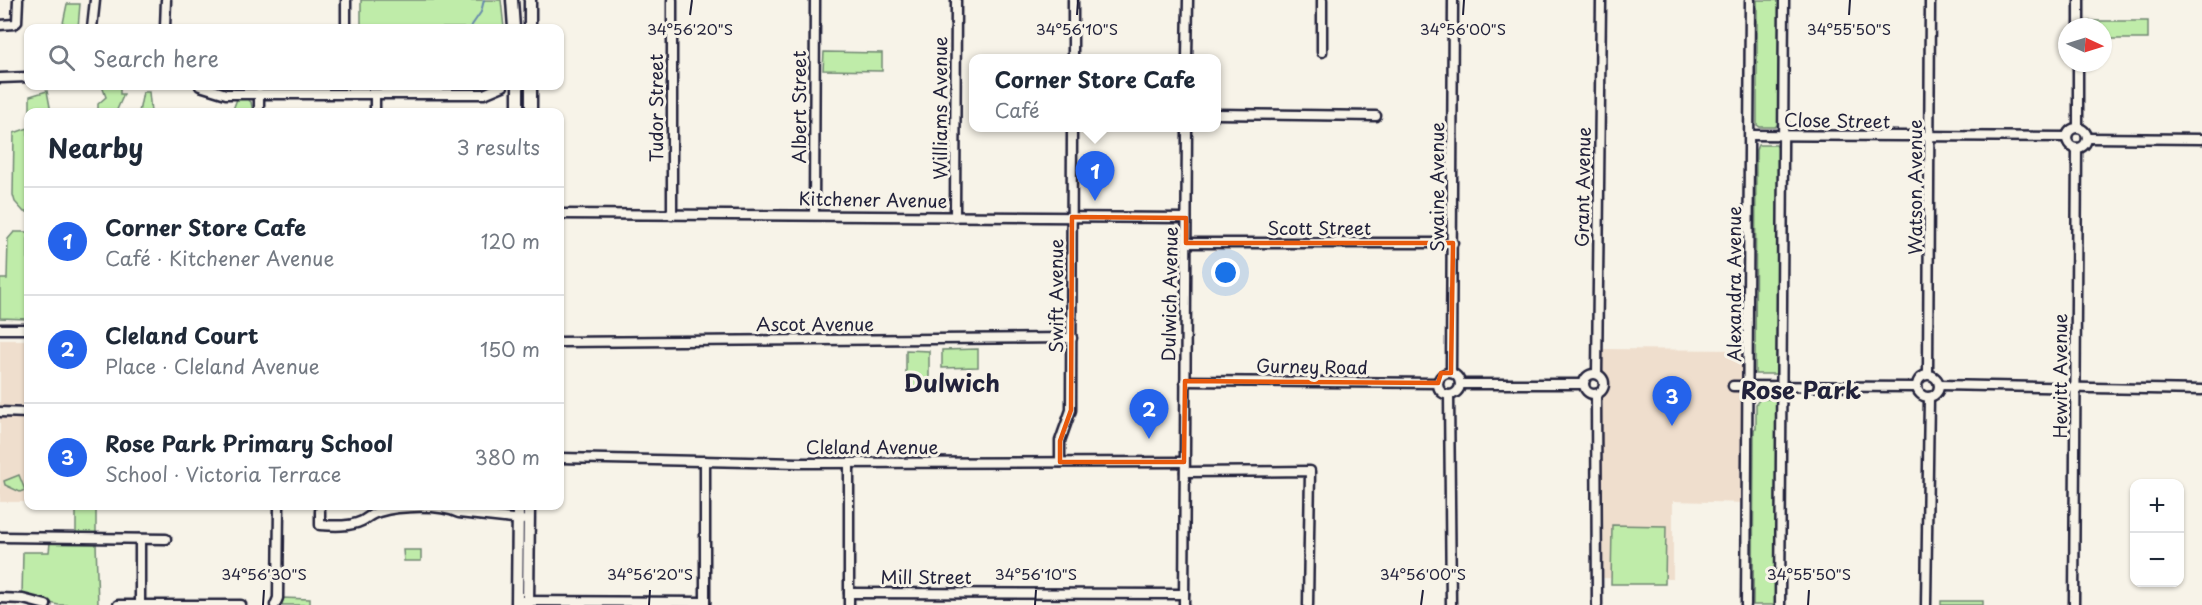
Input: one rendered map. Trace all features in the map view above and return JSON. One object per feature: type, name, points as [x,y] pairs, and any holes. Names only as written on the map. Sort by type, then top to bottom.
[{"type":"main road","points":[[512,0],[514,24]]},
{"type":"main road","points":[[530,0],[531,24]]},
{"type":"main road","points":[[518,90],[518,108]]},
{"type":"main road","points":[[531,90],[531,108]]},
{"type":"main road","points":[[519,510],[523,520],[523,603]]},
{"type":"main road","points":[[523,520],[527,510]]},
{"type":"street","points":[[0,25],[17,22],[18,0]]},
{"type":"street","points":[[92,24],[95,0]]},
{"type":"street","points":[[165,24],[166,0]]},
{"type":"street","points":[[346,0],[346,24]]},
{"type":"street","name":"Tudor Street","points":[[672,0],[672,215]]},
{"type":"street","name":"Albert Street","points":[[814,214],[815,0]]},
{"type":"street","name":"Williams Avenue","points":[[956,0],[956,217]]},
{"type":"street","points":[[1073,0],[1073,54]]},
{"type":"street","points":[[1187,54],[1188,0]]},
{"type":"street","points":[[1322,0],[1322,52]]},
{"type":"street","name":"Swaine Avenue","points":[[1451,374],[1453,0]]},
{"type":"street","name":"Grant Avenue","points":[[1597,374],[1600,0]]},
{"type":"street","name":"Alexandra Avenue","points":[[1746,605],[1750,0]]},
{"type":"street","points":[[1780,605],[1784,0]]},
{"type":"street","name":"Watson Avenue","points":[[1928,374],[1930,0]]},
{"type":"street","points":[[2079,0],[2079,18]]},
{"type":"street","points":[[2078,72],[2078,128]]},
{"type":"street","points":[[0,78],[24,77]]},
{"type":"street","points":[[213,90],[226,94],[324,90]]},
{"type":"street","points":[[352,90],[375,94],[484,94],[492,90]]},
{"type":"street","points":[[259,108],[260,93]]},
{"type":"street","points":[[375,94],[375,108]]},
{"type":"street","points":[[1221,114],[1376,116]]},
{"type":"street","points":[[2078,128],[2084,130],[2086,138],[2084,144],[2077,147],[2070,145],[2067,137],[2069,131],[2078,128]]},
{"type":"street","name":"Swift Avenue","points":[[1060,462],[1060,441],[1071,410],[1072,132]]},
{"type":"street","name":"Dulwich Avenue","points":[[1184,605],[1187,132]]},
{"type":"street","name":"Close Street","points":[[1750,135],[1931,138],[2067,137]]},
{"type":"street","points":[[2086,138],[2202,139]]},
{"type":"street","name":"Hewitt Avenue","points":[[2074,605],[2077,147]]},
{"type":"street","name":"Kitchener Avenue","points":[[564,214],[1186,218]]},
{"type":"street","name":"Scott Street","points":[[1186,243],[1453,243]]},
{"type":"street","points":[[0,329],[24,329]]},
{"type":"street","name":"Ascot Avenue","points":[[564,342],[1072,338]]},
{"type":"street","points":[[1444,374],[1451,374],[1457,377],[1460,384],[1457,391],[1449,395],[1442,392],[1438,383],[1444,374]]},
{"type":"street","points":[[1597,374],[1603,378],[1605,385],[1601,392],[1596,394],[1588,393],[1584,384],[1589,375],[1597,374]]},
{"type":"street","points":[[1928,374],[1936,378],[1940,385],[1936,394],[1929,397],[1920,394],[1917,387],[1921,377],[1928,374]]},
{"type":"street","name":"Gurney Road","points":[[1185,381],[1438,383]]},
{"type":"street","points":[[1460,384],[1584,384]]},
{"type":"street","points":[[1940,385],[2202,390]]},
{"type":"street","points":[[1733,386],[1917,387]]},
{"type":"street","points":[[1596,394],[1597,605]]},
{"type":"street","points":[[1449,395],[1451,605]]},
{"type":"street","points":[[1926,605],[1929,397]]},
{"type":"street","points":[[0,412],[24,412]]},
{"type":"street","name":"Cleland Avenue","points":[[564,458],[849,463],[1184,462]]},
{"type":"street","points":[[523,603],[705,603],[705,461]]},
{"type":"street","points":[[849,463],[849,605]]},
{"type":"street","points":[[1185,472],[1310,471],[1308,605]]},
{"type":"street","points":[[275,605],[278,598],[279,510]]},
{"type":"street","points":[[320,511],[320,525],[339,526],[361,522],[376,512],[388,510]]},
{"type":"street","points":[[452,510],[459,513],[523,520]]},
{"type":"street","points":[[0,537],[166,539]]},
{"type":"street","points":[[140,539],[140,603]]},
{"type":"street","name":"Mill Street","points":[[849,593],[1184,594]]},
{"type":"street","points":[[0,598],[22,599],[45,605]]},
{"type":"street","points":[[118,605],[140,603],[241,605]]},
{"type":"highlighted area","points":[[1072,217],[1186,218],[1186,243],[1453,243],[1451,373],[1441,373],[1438,383],[1185,381],[1184,462],[1060,462],[1060,441],[1071,410]]},
{"type":"shaded area","points":[[0,340],[24,340],[24,502],[0,502]]},
{"type":"shaded area","points":[[1597,349],[1749,350],[1747,503],[1673,501],[1673,579],[1597,578]]},
{"type":"green space","points":[[361,0],[501,0],[504,24],[361,24]]},
{"type":"green space","points":[[1757,0],[1780,0],[1779,123],[1775,127],[1757,125]]},
{"type":"green space","points":[[67,4],[80,4],[78,24],[63,24]]},
{"type":"green space","points":[[2112,21],[2148,21],[2148,39],[2112,39]]},
{"type":"green space","points":[[824,52],[882,53],[882,71],[823,70]]},
{"type":"green space","points":[[103,90],[120,90],[120,94],[124,94],[118,108],[98,108],[98,104],[106,97]]},
{"type":"green space","points":[[47,91],[50,108],[30,108],[30,96]]},
{"type":"green space","points":[[143,92],[149,92],[151,108],[140,108]]},
{"type":"green space","points":[[237,99],[247,99],[251,102],[252,108],[234,108]]},
{"type":"green space","points":[[24,129],[24,212],[15,202],[13,195],[14,133]]},
{"type":"green space","points":[[1758,145],[1776,145],[1779,149],[1777,374],[1755,374],[1756,150]]},
{"type":"green space","points":[[14,232],[24,232],[24,319],[0,318],[0,279],[7,279],[8,239]]},
{"type":"green space","points":[[978,349],[978,367],[942,368],[942,350]]},
{"type":"green space","points":[[906,350],[929,351],[929,388],[906,388]]},
{"type":"green space","points":[[1760,399],[1777,399],[1776,605],[1753,605],[1754,429],[1756,429],[1756,404]]},
{"type":"green space","points":[[19,475],[24,490],[20,492],[5,485],[4,481]]},
{"type":"green space","points":[[76,510],[96,510],[96,533],[76,533]]},
{"type":"green space","points":[[1612,525],[1666,526],[1665,584],[1611,584]]},
{"type":"green space","points":[[50,543],[96,543],[98,605],[58,605],[22,595],[23,552],[49,552]]},
{"type":"green space","points":[[403,550],[421,550],[421,561],[404,561]]},
{"type":"green space","points":[[281,598],[310,599],[310,605],[278,605]]},
{"type":"green space","points":[[1941,601],[1983,601],[1983,605],[1941,605]]},
{"type":"waterway","points":[[473,24],[481,12],[484,0]]},
{"type":"place","name":"Corner Store Cafe","points":[[1095,201]]},
{"type":"place","name":"Rose Park Primary School","points":[[1672,426]]},
{"type":"place","name":"Cleland Court","points":[[1149,439]]},
{"type":"district","name":"Dulwich","points":[[952,382]]},
{"type":"district","name":"Rose Park","points":[[1801,389]]}]
